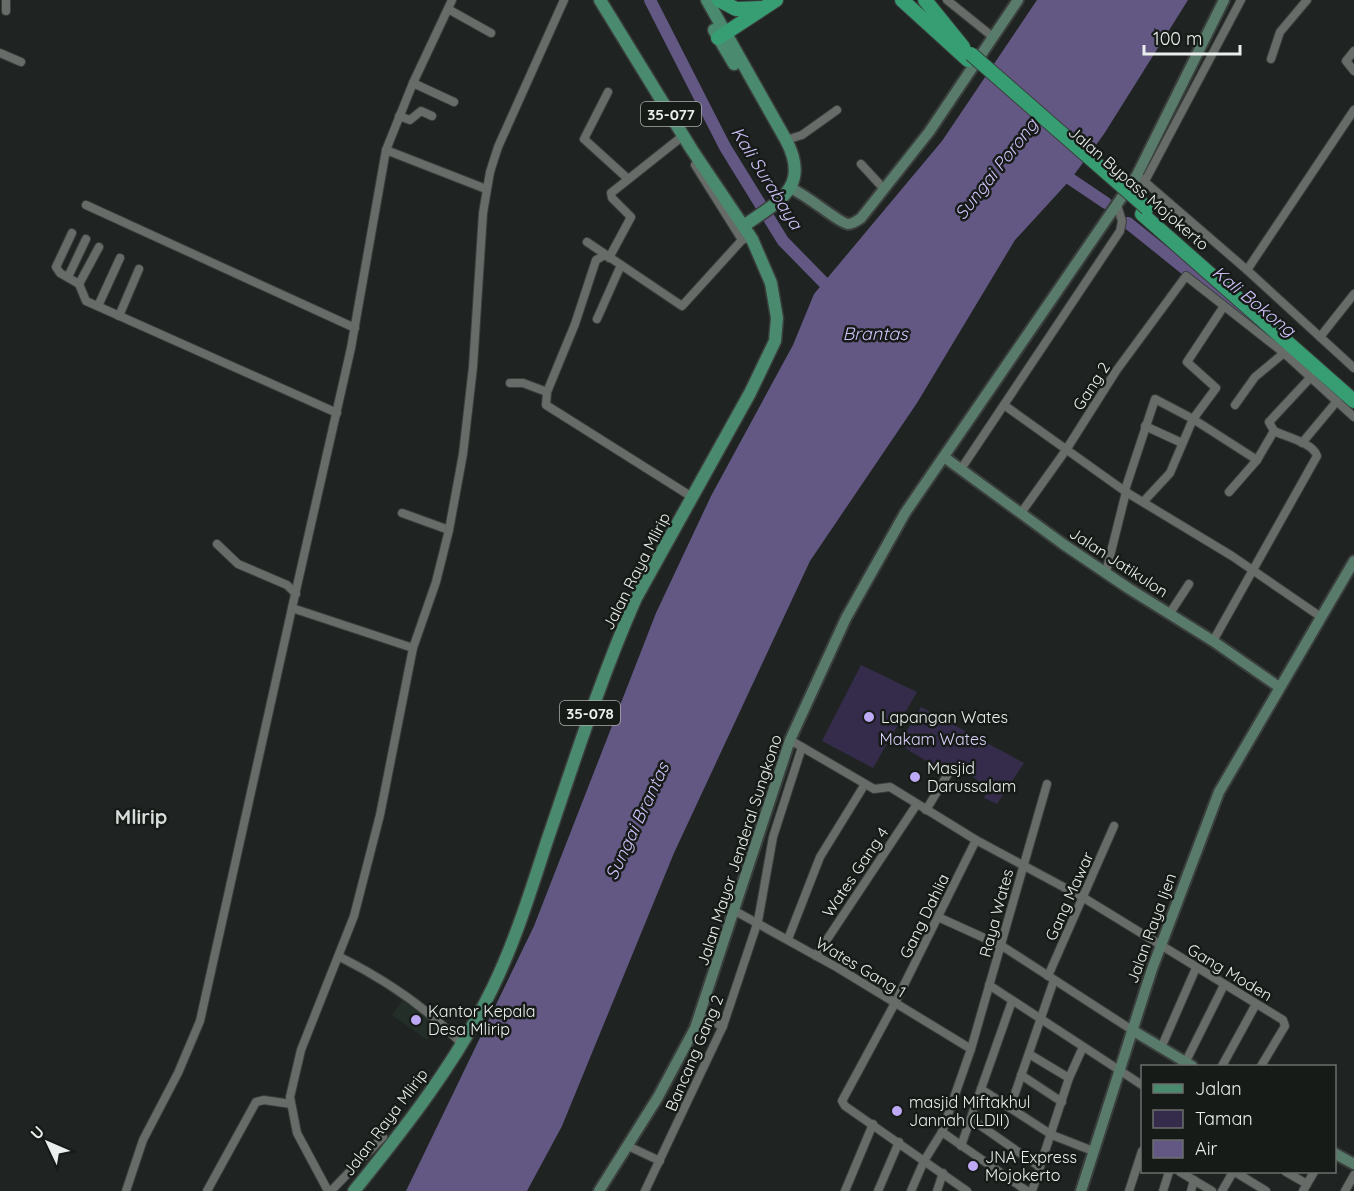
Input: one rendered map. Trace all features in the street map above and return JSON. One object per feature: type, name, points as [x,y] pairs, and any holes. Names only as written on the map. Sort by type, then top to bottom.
[{"type":"highway","points":[[719,0],[736,9],[770,4]]},
{"type":"highway","name":"Jalan Bypass Mojokerto","points":[[902,0],[967,54],[1144,211],[1354,401]]},
{"type":"highway","name":"Jalan Bypass Mojokerto","points":[[911,0],[967,54]]},
{"type":"highway","points":[[926,1],[967,54]]},
{"type":"highway","points":[[721,36],[770,4]]},
{"type":"highway","name":"Jalan Bypass Mojokerto","points":[[1144,211],[1354,392]]},
{"type":"main road","name":"35-077","points":[[600,0],[646,71],[692,150],[745,225]]},
{"type":"main road","points":[[700,0],[752,93],[765,105],[786,140],[794,162],[789,193],[745,225]]},
{"type":"main road","points":[[707,0],[721,36]]},
{"type":"main road","name":"Jalan Raya Mlirip","points":[[354,1191],[414,1116],[461,1043],[501,968],[534,881],[594,699],[626,623],[750,393],[775,341],[777,318],[774,292],[747,239],[745,225]]},
{"type":"street","points":[[6,0],[6,11]]},
{"type":"street","points":[[126,1191],[143,1140],[178,1072],[200,1021],[355,328],[386,150],[413,83],[452,0]]},
{"type":"street","points":[[383,1137],[329,1191],[297,1133],[291,1104],[291,1089],[301,1050],[354,916],[380,815],[413,648],[436,582],[449,530],[463,454],[486,189],[498,147],[564,0]]},
{"type":"street","points":[[587,242],[682,306],[747,239],[679,139],[593,0]]},
{"type":"street","points":[[947,0],[993,37]]},
{"type":"street","points":[[789,193],[806,194],[848,224],[861,218],[929,132],[1018,0]]},
{"type":"street","name":"Jalan Mayor Jenderal Sungkono","points":[[599,1191],[670,1076],[700,1017],[790,740],[823,664],[852,607],[905,513],[1117,205],[1141,178],[1224,0]]},
{"type":"street","points":[[1241,0],[1141,178],[1247,270],[1354,368]]},
{"type":"street","points":[[1271,59],[1280,32],[1307,0]]},
{"type":"street","points":[[448,9],[491,33]]},
{"type":"street","points":[[1354,51],[1346,61],[1354,71]]},
{"type":"street","points":[[0,53],[21,62]]},
{"type":"street","points":[[413,83],[454,102]]},
{"type":"street","points":[[608,92],[584,137],[627,178]]},
{"type":"street","points":[[786,140],[802,135],[837,110]]},
{"type":"street","points":[[1247,270],[1354,110]]},
{"type":"street","points":[[399,116],[410,120],[421,111],[432,116]]},
{"type":"street","points":[[679,139],[627,178],[610,196],[629,213],[631,220],[607,257],[596,260],[575,324],[545,402],[550,409],[692,497]]},
{"type":"street","points":[[386,150],[486,189]]},
{"type":"street","points":[[861,164],[884,189]]},
{"type":"street","points":[[87,205],[355,328]]},
{"type":"street","points":[[961,469],[1120,231],[1122,221],[1117,205]]},
{"type":"street","points":[[72,233],[56,267],[79,284],[83,298],[336,413]]},
{"type":"street","points":[[68,277],[86,239]]},
{"type":"street","points":[[79,284],[99,247]]},
{"type":"street","points":[[98,306],[120,258]]},
{"type":"street","points":[[597,319],[621,265]]},
{"type":"street","points":[[119,316],[139,269]]},
{"type":"street","name":"Gang 2","points":[[1021,513],[1066,450],[1116,371],[1186,276],[1224,306]]},
{"type":"street","points":[[1320,337],[1354,294]]},
{"type":"street","points":[[1144,501],[1170,473],[1193,419],[1216,386],[1189,365],[1187,360],[1224,306],[1284,353],[1354,417]]},
{"type":"street","points":[[1235,405],[1255,377],[1284,353]]},
{"type":"street","points":[[1213,640],[1317,456],[1315,450],[1274,432],[1269,422],[1311,377]]},
{"type":"street","points":[[510,383],[523,383],[547,392]]},
{"type":"street","points":[[1106,572],[1125,491],[1145,426],[1156,399],[1193,419],[1257,460]]},
{"type":"street","points":[[1302,443],[1337,401]]},
{"type":"street","points":[[1004,405],[1125,491],[1254,571],[1321,617]]},
{"type":"street","points":[[1145,426],[1182,443]]},
{"type":"street","points":[[1229,492],[1257,460],[1274,432]]},
{"type":"street","name":"Jalan Jatikulon","points":[[944,457],[1106,572],[1213,640],[1279,687]]},
{"type":"street","points":[[402,513],[449,530]]},
{"type":"street","points":[[217,544],[238,564],[287,585],[296,594]]},
{"type":"street","name":"Jalan Raya Ijen","points":[[1081,1191],[1121,1072],[1132,1030],[1194,853],[1223,783],[1354,561]]},
{"type":"street","points":[[1170,613],[1189,584]]},
{"type":"street","points":[[292,608],[413,648]]},
{"type":"street","points":[[788,939],[820,857],[865,784],[790,740]]},
{"type":"street","name":"Bancang Gang 2","points":[[645,1191],[723,1026],[758,921],[773,837],[802,747]]},
{"type":"street","points":[[926,810],[951,769]]},
{"type":"street","name":"Gang Moden","points":[[865,784],[874,789],[890,787],[976,840],[1084,898],[1285,1021],[1285,1026],[1262,1065]]},
{"type":"street","name":"Raya Wates","points":[[911,1191],[924,1161],[942,1132],[971,1049],[1047,784]]},
{"type":"street","name":"Wates Gang 4","points":[[816,956],[917,804]]},
{"type":"street","name":"Gang Mawar","points":[[1010,1108],[1041,1021],[1051,978],[1114,826]]},
{"type":"street","points":[[758,833],[773,837]]},
{"type":"street","name":"Gang Dahlia","points":[[873,1124],[845,1106],[843,1101],[895,1003],[976,840]]},
{"type":"street","name":"Wates Gang 1","points":[[735,911],[758,921],[971,1049]]},
{"type":"street","points":[[938,917],[1002,946],[1188,1065],[1224,985]]},
{"type":"street","points":[[339,957],[380,978],[441,1022],[461,1043]]},
{"type":"street","points":[[1161,1048],[1196,968]]},
{"type":"street","points":[[989,986],[1141,1084]]},
{"type":"street","points":[[961,1146],[1012,1001]]},
{"type":"street","points":[[1223,1065],[1256,1004]]},
{"type":"street","points":[[700,1017],[723,1026]]},
{"type":"street","points":[[1032,1191],[1069,1077],[1083,1047]]},
{"type":"street","points":[[1029,1054],[1069,1077]]},
{"type":"street","points":[[1021,1075],[1062,1102]]},
{"type":"street","points":[[981,1089],[1052,1135],[1093,1151]]},
{"type":"street","points":[[207,1191],[256,1102],[264,1100],[291,1104]]},
{"type":"street","points":[[971,1119],[1040,1167]]},
{"type":"street","points":[[845,1191],[873,1124],[967,1191]]},
{"type":"street","points":[[942,1132],[1027,1191]]},
{"type":"street","points":[[878,1191],[899,1142]]},
{"type":"street","points":[[628,1146],[660,1161]]},
{"type":"street","points":[[1336,1154],[1354,1164]]},
{"type":"street","points":[[1129,1191],[1141,1157]]},
{"type":"street","points":[[938,1191],[943,1173]]},
{"type":"street","points":[[1163,1191],[1169,1173]]},
{"type":"street","points":[[1182,1173],[1212,1191]]},
{"type":"street","points":[[1222,1191],[1233,1173]]},
{"type":"street","points":[[1236,1173],[1266,1191]]},
{"type":"street","points":[[1287,1173],[1305,1187],[1313,1173]]},
{"type":"street","points":[[1345,1191],[1354,1175]]},
{"type":"street","points":[[1191,1191],[1194,1180]]},
{"type":"street","points":[[319,1191],[324,1182]]},
{"type":"shaded area","name":"Kantor Kepala Desa Mlirip","points":[[404,998],[440,1025],[427,1040],[392,1015]]},
{"type":"green space","name":"Lapangan Wates","points":[[861,665],[917,692],[873,768],[822,741]]},
{"type":"green space","name":"Makam Wates","points":[[921,707],[1024,763],[997,804],[984,798],[989,788],[952,763],[946,769],[942,765],[939,769],[899,744]]},
{"type":"water","name":"Brantas","points":[[1037,0],[1188,0],[1104,134],[1071,179],[1015,240],[917,403],[810,561],[674,853],[562,1126],[527,1191],[406,1191],[534,926],[656,613],[711,496],[793,345],[814,294],[942,141]]},
{"type":"waterway","name":"Kali Surabaya","points":[[650,0],[725,147],[783,241],[835,294]]},
{"type":"waterway","name":"Kali Bokong","points":[[1060,172],[1106,203]]},
{"type":"waterway","name":"Kali Bokong","points":[[1128,223],[1277,343]]},
{"type":"place","name":"Lapangan Wates","points":[[869,717]]},
{"type":"place","name":"Masjid Darussalam","points":[[915,777]]},
{"type":"place","name":"Kantor Kepala Desa Mlirip","points":[[416,1020]]},
{"type":"place","name":"masjid Miftakhul Jannah (LDII)","points":[[897,1111]]},
{"type":"place","name":"JNA Express Mojokerto","points":[[973,1166]]},
{"type":"district","name":"Mlirip","points":[[141,816]]},
{"type":"water label","name":"Sungai Porong","points":[[996,169]]},
{"type":"water label","name":"Sungai Brantas","points":[[637,821]]}]
